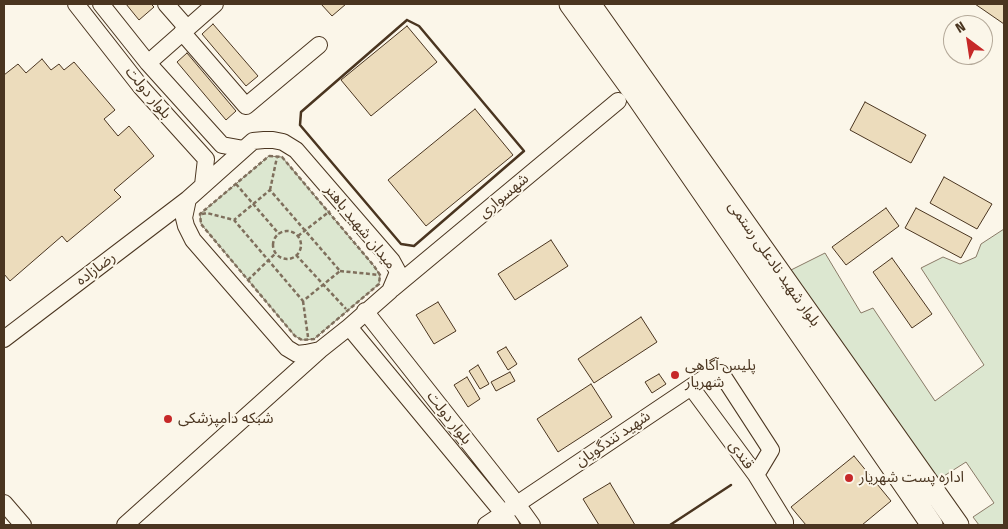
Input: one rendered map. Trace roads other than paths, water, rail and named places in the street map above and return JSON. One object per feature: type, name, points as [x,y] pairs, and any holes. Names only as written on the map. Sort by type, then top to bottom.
[{"type":"main road","name":"بلوار شهید نادعلی رستمی","points":[[570,4],[633,90],[932,525]]},
{"type":"main road","name":"بلوار شهید نادعلی رستمی","points":[[590,4],[958,525]]},
{"type":"street","name":"بلوار دولت","points":[[76,4],[141,87],[206,159],[203,185]]},
{"type":"street","name":"بلوار دولت","points":[[101,4],[148,62],[222,145],[244,149]]},
{"type":"street","points":[[166,4],[184,30],[246,106],[319,45]]},
{"type":"street","points":[[148,62],[215,4]]},
{"type":"street","name":"شهسواری","points":[[390,290],[618,100]]},
{"type":"street","name":"میدان شهید باهنر","points":[[125,525],[311,348],[390,290],[398,272],[392,261],[335,207],[296,150],[283,142],[273,140],[253,141],[188,199]]},
{"type":"street","points":[[188,199],[192,216],[186,226],[193,240],[242,285],[287,348],[297,354],[311,348]]},
{"type":"street","name":"رضازاده","points":[[4,339],[188,199]]},
{"type":"street","name":"بلوار دولت","points":[[354,317],[517,504],[532,525]]},
{"type":"street","name":"بلوار دولت","points":[[354,317],[507,519]]},
{"type":"street","name":"شهید تندگویان","points":[[486,525],[507,519],[517,504],[691,387],[715,374],[771,450],[756,475]]},
{"type":"street","name":"قندی","points":[[691,387],[756,475],[786,525]]},
{"type":"street","points":[[4,503],[23,525]]},
{"type":"place","name":"پلیس آگاهی شهریار","points":[[675,375]]},
{"type":"place","name":"شبکه دامپزشکی","points":[[168,419]]},
{"type":"place","name":"اداره پست شهریار","points":[[849,478]]}]
